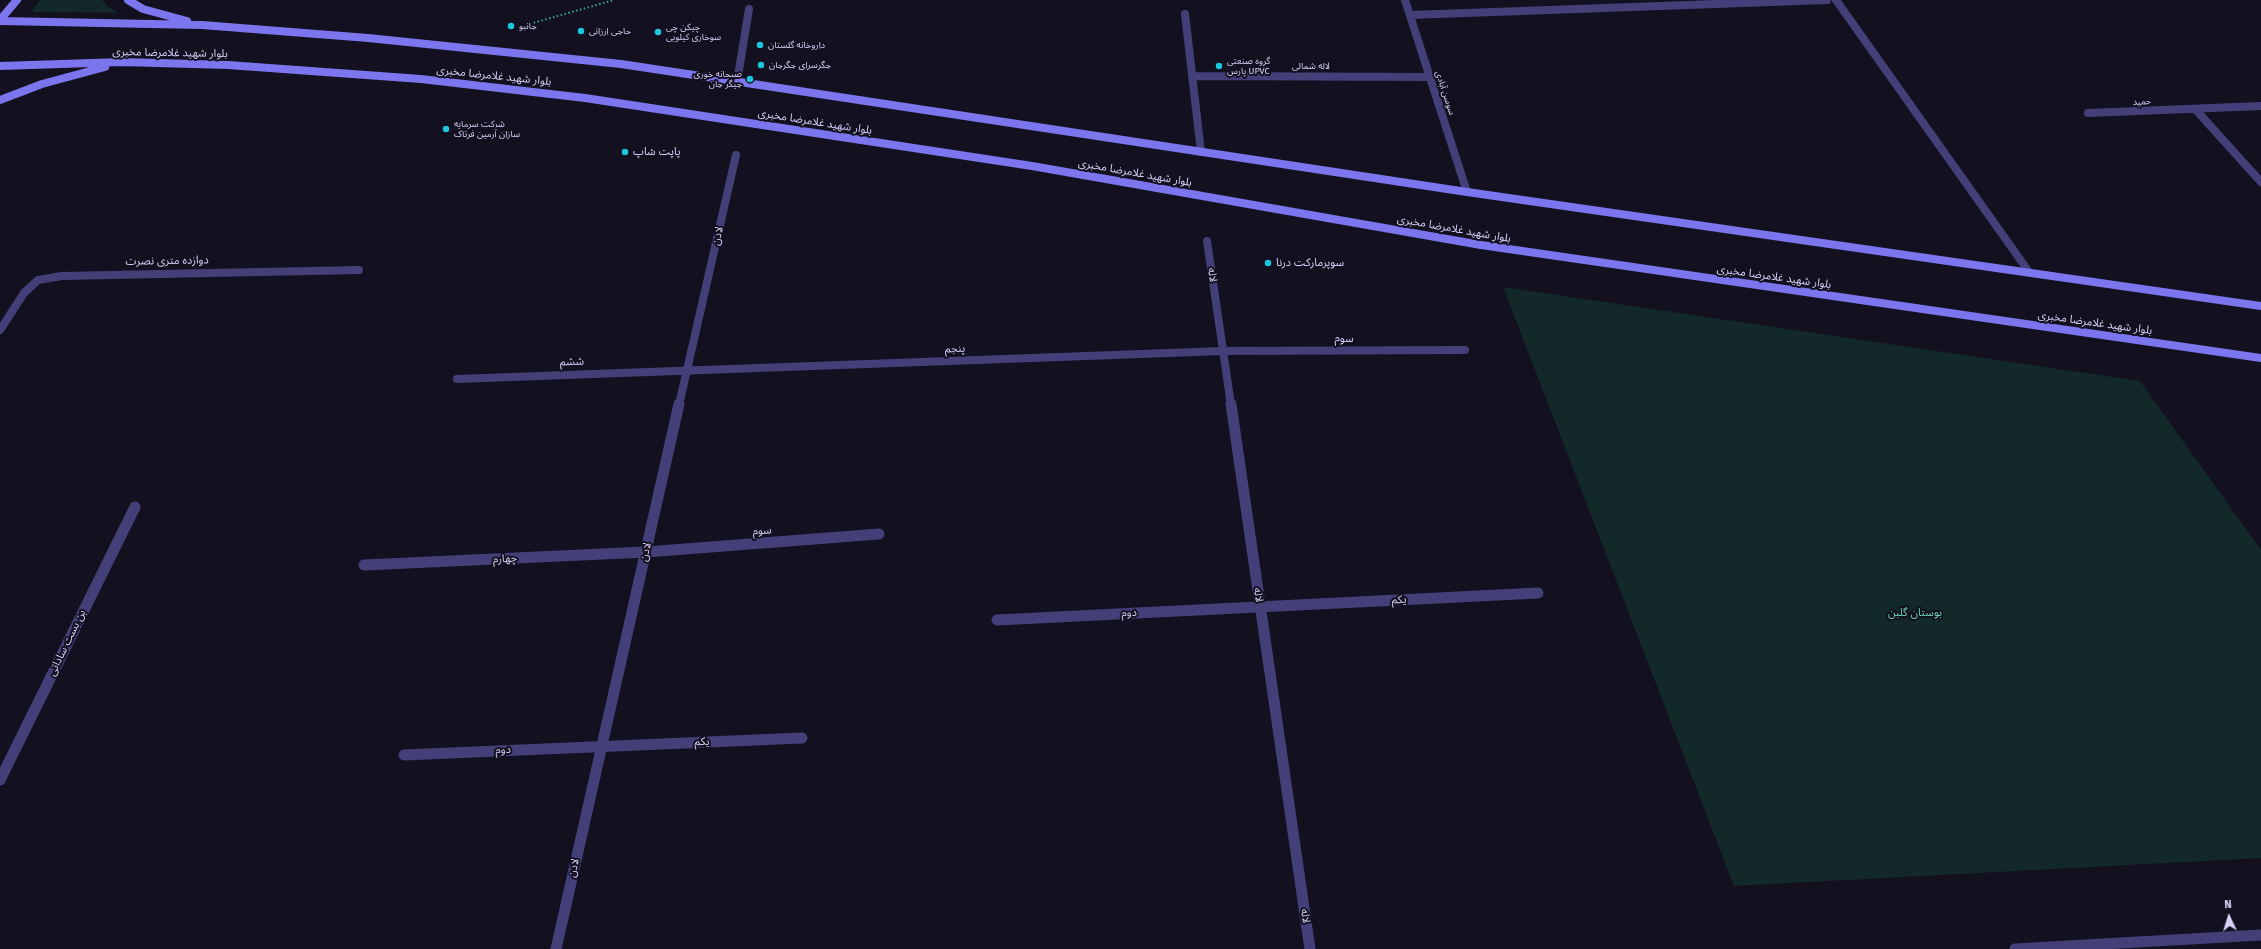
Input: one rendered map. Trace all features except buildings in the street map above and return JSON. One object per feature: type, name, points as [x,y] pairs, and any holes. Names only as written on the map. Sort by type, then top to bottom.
[{"type":"main road","points":[[0,20],[17,0]]},
{"type":"main road","points":[[128,0],[143,9],[202,25]]},
{"type":"main road","points":[[0,20],[202,25],[368,38],[590,61],[1467,192],[2261,306]]},
{"type":"main road","points":[[0,100],[42,84],[122,62]]},
{"type":"main road","name":"بلوار شهید غلامرضا مخبری","points":[[0,66],[122,62],[228,65],[406,78],[585,98],[1032,166],[1481,245],[2261,358]]},
{"type":"street","name":"سوسن آبادی","points":[[1405,0],[1467,192]]},
{"type":"street","points":[[1410,15],[1827,0]]},
{"type":"street","points":[[1836,0],[2029,272]]},
{"type":"street","points":[[737,82],[749,9]]},
{"type":"street","points":[[1185,14],[1202,152]]},
{"type":"street","name":"لاله شمالی","points":[[1192,76],[1429,76]]},
{"type":"street","name":"حمید","points":[[2088,113],[2196,110],[2261,106]]},
{"type":"street","points":[[2196,110],[2261,182]]},
{"type":"street","name":"لادن","points":[[556,949],[736,155]]},
{"type":"street","name":"لاله","points":[[1207,241],[1310,949]]},
{"type":"street","name":"دوازده متری نصرت","points":[[0,330],[24,293],[38,280],[62,276],[359,270]]},
{"type":"street","name":"سوم","points":[[1223,352],[1465,350]]},
{"type":"street","name":"پنجم","points":[[687,370],[1223,352]]},
{"type":"street","name":"ششم","points":[[457,379],[687,370]]},
{"type":"street","name":"بن بست ساداتی","points":[[0,780],[135,507]]},
{"type":"street","name":"سوم","points":[[646,552],[879,534]]},
{"type":"street","name":"چهارم","points":[[364,566],[646,552]]},
{"type":"street","name":"یکم","points":[[1260,607],[1538,593]]},
{"type":"street","name":"دوم","points":[[997,620],[1260,607]]},
{"type":"street","name":"یکم","points":[[602,746],[802,738]]},
{"type":"street","name":"دوم","points":[[404,755],[602,746]]},
{"type":"street","points":[[2015,949],[2261,935]]},
{"type":"path","points":[[525,25],[614,0]]},
{"type":"green space","points":[[40,0],[102,0],[107,6],[119,13],[31,12]]},
{"type":"green space","name":"بوستان گلبن","points":[[1503,287],[2140,381],[2261,550],[2261,858],[1734,886]]},
{"type":"place","name":"جانبو","points":[[511,26]]},
{"type":"place","name":"حاجی ارزانی","points":[[581,31]]},
{"type":"place","name":"چیکن چی سوخاری کیلویی","points":[[658,32]]},
{"type":"place","name":"داروخانه گلستان","points":[[760,45]]},
{"type":"place","name":"جگرسرای جگرجان","points":[[761,65]]},
{"type":"place","name":"گروه صنعتی پارس UPVC","points":[[1219,66]]},
{"type":"place","name":"صبحانه خوری جیگر جان","points":[[750,79]]},
{"type":"place","name":"شرکت سرمایه سازان آرمین فرتاک","points":[[446,129]]},
{"type":"place","name":"پاپت شاپ","points":[[625,152]]},
{"type":"place","name":"سوپرمارکت درنا","points":[[1268,263]]}]
